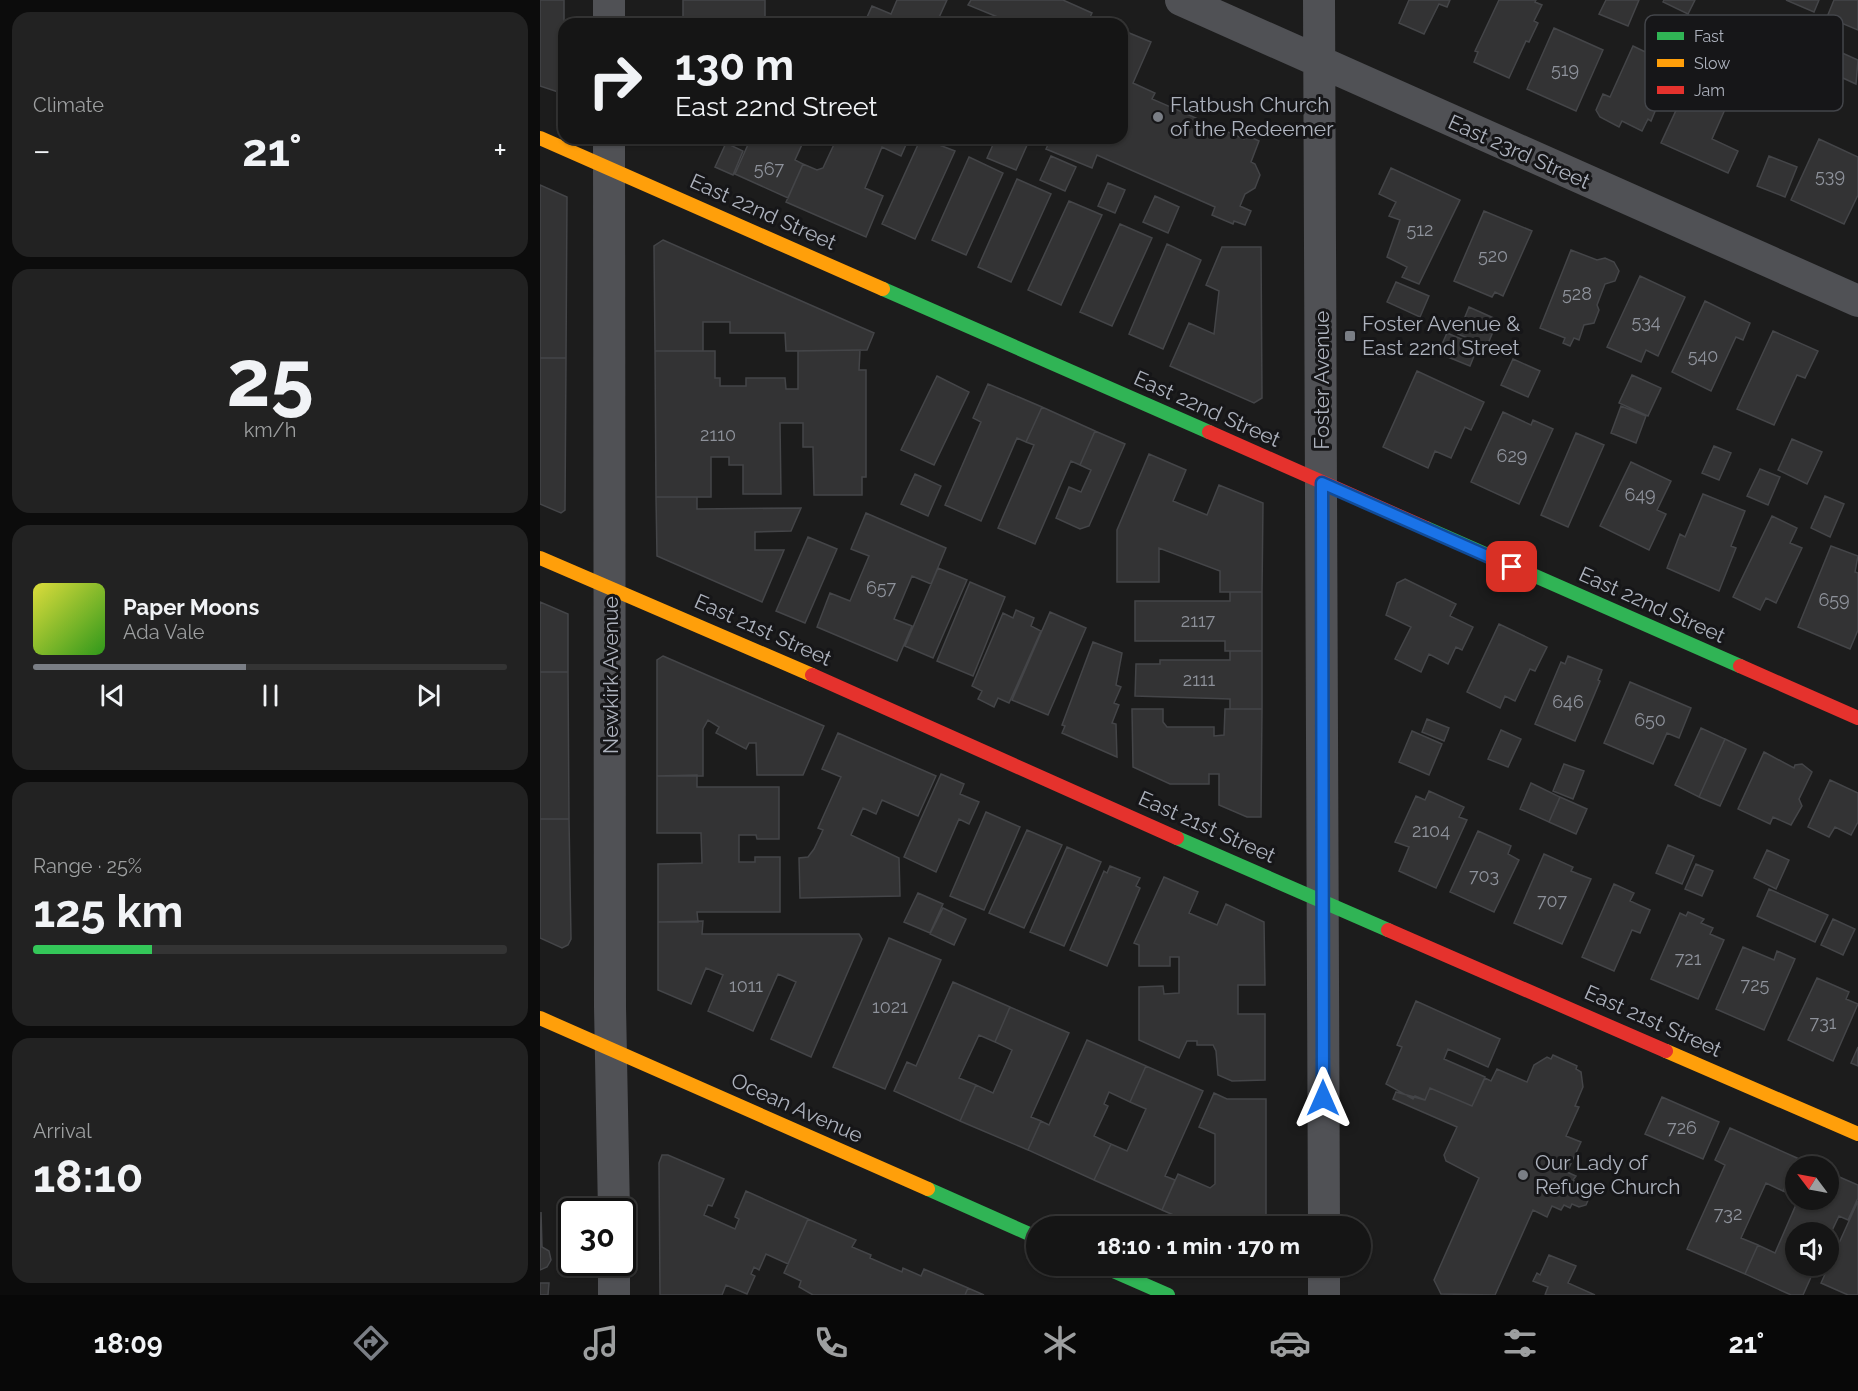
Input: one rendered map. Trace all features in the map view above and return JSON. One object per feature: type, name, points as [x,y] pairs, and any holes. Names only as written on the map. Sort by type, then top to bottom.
[{"type":"street","points":[[609,0],[609,18]]},
{"type":"street","name":"East 23rd Street","points":[[1181,0],[1320,64],[1858,302]]},
{"type":"street","name":"Foster Avenue","points":[[1319,0],[1324,1216]]},
{"type":"street","name":"East 22nd Street","points":[[540,138],[558,142]]},
{"type":"street","name":"East 22nd Street","points":[[568,144],[609,153],[1322,483],[1858,718]]},
{"type":"street","name":"Newkirk Avenue","points":[[609,153],[611,1049],[614,1198]]},
{"type":"street","name":"East 21st Street","points":[[540,558],[611,587],[1858,1134]]},
{"type":"street","name":"Ocean Avenue","points":[[540,1018],[1026,1233]]},
{"type":"street","points":[[614,1276],[614,1295]]},
{"type":"street","points":[[1125,1276],[1168,1295]]},
{"type":"street","points":[[1324,1276],[1324,1295]]},
{"type":"building","points":[[540,0],[564,0],[564,18],[558,18],[558,92],[540,86]]},
{"type":"building","points":[[683,0],[765,0],[765,18],[683,18]]},
{"type":"building","points":[[897,0],[947,0],[939,18],[867,18],[872,6],[891,14]]},
{"type":"building","points":[[971,0],[1063,0],[1092,13],[1090,18],[1000,18],[968,5]]},
{"type":"building","points":[[1409,0],[1450,0],[1447,7],[1439,4],[1424,34],[1399,23]]},
{"type":"building","points":[[1499,0],[1536,0],[1535,2],[1542,5],[1534,21],[1538,23],[1529,42],[1526,41],[1509,78],[1474,62],[1478,52],[1475,51]]},
{"type":"building","points":[[1606,0],[1639,0],[1628,26],[1599,14]]},
{"type":"building","points":[[1664,0],[1695,0],[1688,14],[1663,2]]},
{"type":"building","points":[[1786,0],[1819,0],[1814,12]]},
{"type":"building","points":[[1834,0],[1858,0],[1858,30],[1843,24],[1843,15],[1828,15]]},
{"type":"building","points":[[1554,28],[1603,50],[1576,111],[1527,89]]},
{"type":"building","name":"Flatbush Church of the Redeemer","points":[[1128,32],[1151,42],[1133,83],[1155,93],[1152,99],[1244,139],[1246,135],[1259,141],[1251,162],[1255,164],[1260,175],[1255,188],[1245,194],[1240,206],[1251,211],[1245,225],[1234,221],[1233,224],[1212,215],[1215,207],[1097,155],[1092,168],[1046,149],[1048,144],[1128,144]]},
{"type":"building","points":[[1633,46],[1645,52],[1645,111],[1655,111],[1651,121],[1648,119],[1642,131],[1622,121],[1619,127],[1600,117],[1596,110],[1603,94],[1610,97]]},
{"type":"building","points":[[1843,53],[1858,60],[1856,84],[1843,78]]},
{"type":"building","points":[[1676,111],[1724,111],[1712,139],[1738,151],[1728,173],[1661,143]]},
{"type":"building","points":[[1819,139],[1858,157],[1858,195],[1844,224],[1791,200]]},
{"type":"building","points":[[726,144],[743,151],[733,175],[715,167]]},
{"type":"building","points":[[748,144],[802,144],[795,160],[803,164],[788,198],[735,174]]},
{"type":"building","points":[[834,144],[906,144],[901,156],[882,147],[865,188],[883,196],[866,237],[786,202],[803,164],[817,170],[823,168]]},
{"type":"building","points":[[918,144],[937,144],[955,151],[915,239],[882,224]]},
{"type":"building","points":[[993,144],[1028,144],[1016,170],[987,158]]},
{"type":"building","points":[[1051,156],[1076,167],[1065,191],[1040,180]]},
{"type":"building","points":[[1769,156],[1797,167],[1785,197],[1757,186]]},
{"type":"building","points":[[969,157],[1003,173],[966,255],[932,240]]},
{"type":"building","points":[[1391,168],[1460,200],[1419,284],[1402,277],[1407,267],[1387,257],[1400,220],[1389,216],[1396,202],[1379,194]]},
{"type":"building","points":[[1017,179],[1051,194],[1011,282],[978,267]]},
{"type":"building","points":[[1108,183],[1125,190],[1115,213],[1098,206]]},
{"type":"building","points":[[540,185],[567,197],[566,358],[540,358]]},
{"type":"building","points":[[1155,196],[1179,207],[1168,233],[1143,222]]},
{"type":"building","points":[[1069,201],[1102,215],[1061,305],[1028,290]]},
{"type":"building","points":[[1484,211],[1532,231],[1503,296],[1495,292],[1492,297],[1454,281]]},
{"type":"building","points":[[1120,224],[1152,238],[1112,326],[1080,312]]},
{"type":"building","points":[[663,240],[874,333],[867,350],[786,351],[785,333],[730,333],[730,322],[703,322],[703,351],[655,351],[654,246]]},
{"type":"building","points":[[1167,244],[1201,260],[1163,349],[1129,334]]},
{"type":"building","points":[[1222,247],[1261,247],[1262,398],[1254,403],[1170,366],[1189,323],[1214,334],[1219,291],[1206,285]]},
{"type":"building","points":[[1571,250],[1597,260],[1605,258],[1614,262],[1619,271],[1615,281],[1605,284],[1597,305],[1599,310],[1594,323],[1584,325],[1579,340],[1574,338],[1570,346],[1563,343],[1565,338],[1540,328]]},
{"type":"building","points":[[1640,276],[1685,297],[1658,356],[1646,350],[1641,362],[1607,347]]},
{"type":"building","points":[[1396,282],[1429,296],[1420,317],[1387,302]]},
{"type":"building","points":[[1705,301],[1750,323],[1743,340],[1736,337],[1711,391],[1672,372]]},
{"type":"building","points":[[1469,307],[1498,320],[1487,346],[1458,334]]},
{"type":"building","points":[[1773,331],[1818,351],[1805,378],[1797,375],[1774,425],[1737,409]]},
{"type":"building","points":[[1447,333],[1478,346],[1470,366],[1438,353]]},
{"type":"building","points":[[860,350],[859,370],[866,370],[866,477],[862,477],[862,495],[814,495],[813,447],[803,447],[803,423],[780,423],[781,494],[743,494],[743,465],[729,465],[729,457],[711,457],[711,497],[656,497],[655,351],[715,351],[715,378],[720,378],[720,386],[746,386],[746,378],[785,378],[786,389],[798,389],[798,351]]},
{"type":"building","points":[[540,358],[566,358],[565,510],[561,513],[540,504]]},
{"type":"building","points":[[1513,359],[1540,371],[1528,397],[1501,385]]},
{"type":"building","points":[[1417,371],[1484,402],[1471,430],[1465,427],[1451,458],[1435,451],[1428,468],[1383,447]]},
{"type":"building","points":[[1632,375],[1661,388],[1648,416],[1619,403]]},
{"type":"building","points":[[937,376],[969,392],[934,465],[901,450]]},
{"type":"building","points":[[988,384],[1042,407],[1026,442],[1017,438],[981,521],[945,505],[981,422],[973,418]]},
{"type":"building","points":[[1621,406],[1646,416],[1636,443],[1611,433]]},
{"type":"building","points":[[1042,407],[1095,431],[1080,465],[1071,461],[1035,544],[998,528],[1034,445],[1026,442]]},
{"type":"building","points":[[1503,412],[1531,425],[1533,420],[1553,429],[1519,504],[1471,482]]},
{"type":"building","points":[[1095,431],[1125,444],[1089,526],[1080,529],[1056,518],[1069,487],[1081,492],[1091,470],[1080,465]]},
{"type":"building","points":[[1576,433],[1604,445],[1568,527],[1541,515]]},
{"type":"building","points":[[1792,439],[1822,452],[1807,484],[1778,470]]},
{"type":"building","points":[[1714,446],[1731,453],[1719,480],[1702,473]]},
{"type":"building","points":[[1149,454],[1186,470],[1173,501],[1207,515],[1219,485],[1263,503],[1262,592],[1220,592],[1220,571],[1159,548],[1159,582],[1117,582],[1117,530]]},
{"type":"building","points":[[1631,462],[1671,481],[1657,510],[1666,514],[1649,550],[1600,526]]},
{"type":"building","points":[[1760,469],[1780,477],[1768,505],[1747,496]]},
{"type":"building","points":[[915,474],[941,486],[928,516],[901,504]]},
{"type":"building","points":[[1703,494],[1745,511],[1731,546],[1736,548],[1719,591],[1667,568],[1680,534],[1685,537]]},
{"type":"building","points":[[1825,496],[1844,504],[1830,537],[1811,528]]},
{"type":"building","points":[[656,497],[697,497],[697,509],[801,508],[791,531],[755,532],[755,550],[784,550],[762,602],[657,556]]},
{"type":"building","points":[[866,513],[946,548],[931,584],[912,576],[894,619],[912,626],[897,661],[817,627],[830,593],[850,601],[869,556],[851,549]]},
{"type":"building","points":[[1772,516],[1797,528],[1790,543],[1802,548],[1776,603],[1766,598],[1760,610],[1733,597]]},
{"type":"building","points":[[808,537],[837,549],[805,623],[776,611]]},
{"type":"building","points":[[1831,546],[1858,556],[1855,572],[1858,573],[1858,630],[1850,649],[1798,627]]},
{"type":"building","points":[[938,568],[967,580],[933,658],[905,646]]},
{"type":"building","points":[[1405,579],[1456,604],[1450,616],[1473,627],[1462,650],[1456,647],[1448,664],[1429,654],[1421,672],[1395,659],[1411,627],[1386,615],[1397,583]]},
{"type":"building","points":[[970,582],[1005,597],[973,676],[937,661]]},
{"type":"building","points":[[1230,592],[1262,592],[1262,651],[1225,651],[1225,641],[1135,641],[1135,601],[1230,601]]},
{"type":"building","points":[[540,602],[568,614],[568,672],[540,672]]},
{"type":"building","points":[[1016,610],[1034,618],[1031,626],[1041,631],[1009,703],[998,698],[994,707],[978,699],[982,691],[972,686],[1003,613],[1013,618]]},
{"type":"building","points":[[1050,612],[1086,628],[1048,715],[1012,700]]},
{"type":"building","points":[[1499,624],[1547,647],[1535,671],[1530,669],[1515,701],[1505,696],[1500,708],[1467,692]]},
{"type":"building","points":[[1093,642],[1122,653],[1116,685],[1121,687],[1114,703],[1119,705],[1112,723],[1116,724],[1117,757],[1062,733],[1065,726],[1062,725]]},
{"type":"building","points":[[1230,651],[1262,651],[1262,709],[1230,709],[1230,699],[1135,696],[1136,664],[1160,664],[1160,660],[1230,660]]},
{"type":"building","points":[[663,656],[824,726],[803,775],[757,775],[756,743],[749,743],[746,749],[716,733],[719,727],[708,720],[703,729],[703,776],[657,776],[657,660]]},
{"type":"building","points":[[1568,656],[1602,670],[1598,680],[1600,681],[1575,741],[1535,724],[1561,662],[1565,664]]},
{"type":"building","points":[[540,672],[568,672],[569,819],[540,819]]},
{"type":"building","points":[[1630,682],[1691,708],[1679,738],[1667,733],[1653,764],[1604,743]]},
{"type":"building","points":[[1132,709],[1163,709],[1163,722],[1167,727],[1214,727],[1214,736],[1224,735],[1225,709],[1262,709],[1261,817],[1247,817],[1219,805],[1219,774],[1209,774],[1209,784],[1170,784],[1133,767]]},
{"type":"building","points":[[1427,719],[1449,728],[1444,741],[1422,732]]},
{"type":"building","points":[[1701,728],[1725,739],[1699,797],[1675,785]]},
{"type":"building","points":[[1501,730],[1521,739],[1508,767],[1488,759]]},
{"type":"building","points":[[1412,731],[1442,744],[1429,775],[1399,762]]},
{"type":"building","points":[[838,733],[936,776],[918,816],[882,800],[876,814],[863,808],[851,835],[899,858],[900,896],[800,898],[799,858],[808,857],[814,849],[823,830],[818,828],[841,777],[822,769]]},
{"type":"building","points":[[1725,739],[1746,749],[1720,806],[1699,797]]},
{"type":"building","points":[[1764,752],[1794,768],[1795,765],[1802,764],[1812,772],[1799,799],[1802,806],[1791,825],[1773,817],[1770,824],[1738,809]]},
{"type":"building","points":[[1564,764],[1584,771],[1573,799],[1553,791]]},
{"type":"building","points":[[941,774],[964,784],[960,794],[979,802],[969,824],[959,819],[936,872],[904,857]]},
{"type":"building","points":[[697,775],[697,787],[779,787],[779,839],[757,839],[756,835],[739,835],[739,862],[755,862],[755,857],[780,857],[780,912],[697,912],[698,922],[658,922],[658,864],[702,863],[701,833],[657,833],[657,776]]},
{"type":"building","points":[[1830,780],[1858,793],[1858,822],[1851,835],[1835,827],[1829,837],[1808,827]]},
{"type":"building","points":[[1531,783],[1560,797],[1549,822],[1520,809]]},
{"type":"building","points":[[1429,791],[1464,807],[1459,817],[1467,820],[1436,888],[1399,871],[1409,847],[1395,842],[1416,796],[1425,800]]},
{"type":"building","points":[[1560,797],[1587,809],[1576,834],[1549,822]]},
{"type":"building","points":[[986,812],[1020,827],[984,910],[950,896]]},
{"type":"building","points":[[540,819],[569,819],[571,939],[568,945],[562,948],[540,938]]},
{"type":"building","points":[[1027,830],[1062,845],[1024,928],[989,913]]},
{"type":"building","points":[[1478,831],[1511,846],[1508,854],[1519,860],[1494,912],[1450,892]]},
{"type":"building","points":[[1668,845],[1694,856],[1682,884],[1656,873]]},
{"type":"building","points":[[1067,847],[1101,862],[1064,946],[1030,932]]},
{"type":"building","points":[[1767,850],[1789,860],[1776,889],[1754,878]]},
{"type":"building","points":[[1544,854],[1573,867],[1571,871],[1591,879],[1562,944],[1514,923]]},
{"type":"building","points":[[1696,864],[1713,871],[1702,896],[1685,889]]},
{"type":"building","points":[[1110,866],[1140,878],[1136,886],[1140,888],[1107,966],[1070,950],[1104,871],[1107,873]]},
{"type":"building","points":[[1164,877],[1198,892],[1189,913],[1217,925],[1226,904],[1264,922],[1265,985],[1238,985],[1238,1014],[1265,1014],[1265,1080],[1232,1081],[1218,1075],[1216,1051],[1213,1045],[1197,1045],[1197,1041],[1187,1041],[1179,1058],[1139,1040],[1139,987],[1163,986],[1164,994],[1179,993],[1179,957],[1170,957],[1170,966],[1139,966],[1139,945],[1134,943]]},
{"type":"building","points":[[1614,884],[1634,893],[1630,901],[1650,910],[1640,933],[1632,930],[1614,971],[1582,957]]},
{"type":"building","points":[[1769,889],[1828,915],[1815,942],[1757,916]]},
{"type":"building","points":[[918,893],[943,904],[930,933],[904,922]]},
{"type":"building","points":[[943,908],[966,919],[954,945],[930,934]]},
{"type":"building","points":[[1688,912],[1704,919],[1701,923],[1713,928],[1710,934],[1724,940],[1698,999],[1651,979],[1680,913],[1686,916]]},
{"type":"building","points":[[1833,919],[1855,929],[1843,955],[1821,945]]},
{"type":"building","points":[[703,921],[702,934],[859,934],[862,939],[811,1057],[771,1039],[796,982],[778,974],[753,1031],[708,1011],[723,975],[706,968],[691,1004],[658,990],[658,922]]},
{"type":"building","points":[[889,938],[941,960],[885,1089],[833,1067]]},
{"type":"building","points":[[1743,947],[1774,960],[1777,951],[1795,959],[1764,1030],[1716,1009]]},
{"type":"building","points":[[1817,978],[1849,992],[1846,999],[1858,1004],[1833,1061],[1788,1040]]},
{"type":"building","points":[[953,982],[1010,1007],[995,1042],[979,1035],[959,1078],[976,1085],[960,1121],[894,1091],[907,1062],[916,1066]]},
{"type":"building","points":[[1416,1001],[1500,1039],[1488,1067],[1448,1049],[1444,1059],[1485,1077],[1472,1106],[1430,1088],[1425,1100],[1415,1096],[1413,1099],[1386,1084],[1402,1047],[1397,1045]]},
{"type":"building","points":[[1010,1007],[1069,1033],[1031,1117],[1041,1121],[1028,1150],[960,1121],[976,1085],[993,1093],[1012,1050],[995,1042]]},
{"type":"building","points":[[1087,1040],[1146,1066],[1130,1102],[1109,1092],[1104,1104],[1108,1106],[1094,1136],[1111,1144],[1094,1180],[1028,1150],[1041,1121],[1049,1125]]},
{"type":"building","points":[[1858,1047],[1858,1066],[1851,1063]]},
{"type":"building","name":"Our Lady of Refuge Church","points":[[1553,1055],[1577,1066],[1576,1069],[1581,1072],[1583,1087],[1575,1106],[1579,1107],[1566,1136],[1581,1142],[1567,1172],[1576,1176],[1573,1180],[1586,1189],[1589,1198],[1586,1205],[1579,1207],[1572,1204],[1570,1208],[1564,1205],[1561,1210],[1552,1206],[1547,1217],[1533,1210],[1495,1295],[1441,1294],[1434,1280],[1479,1178],[1446,1161],[1444,1155],[1457,1127],[1393,1099],[1396,1092],[1425,1100],[1430,1088],[1472,1106],[1485,1078],[1491,1081],[1497,1069],[1527,1082],[1534,1065],[1547,1057],[1551,1059]]},
{"type":"building","points":[[1146,1066],[1203,1091],[1165,1176],[1175,1180],[1162,1210],[1094,1180],[1111,1144],[1127,1151],[1146,1109],[1130,1102]]},
{"type":"building","points":[[1214,1093],[1227,1099],[1266,1099],[1266,1216],[1176,1216],[1162,1210],[1178,1174],[1210,1188],[1215,1184],[1215,1134],[1199,1127]]},
{"type":"building","points":[[1662,1097],[1719,1122],[1703,1159],[1645,1134]]},
{"type":"building","points":[[1730,1128],[1793,1156],[1785,1156],[1783,1191],[1766,1183],[1741,1238],[1758,1245],[1745,1274],[1687,1249],[1725,1165],[1715,1160]]},
{"type":"building","points":[[662,1155],[668,1155],[724,1179],[712,1206],[708,1205],[704,1215],[735,1229],[739,1219],[735,1217],[746,1191],[808,1219],[788,1264],[766,1254],[759,1270],[754,1267],[751,1274],[755,1276],[747,1294],[726,1285],[722,1295],[660,1295],[659,1163]]},
{"type":"building","points":[[1839,1177],[1858,1185],[1858,1198],[1848,1220],[1839,1216],[1836,1222],[1788,1222],[1794,1210],[1839,1210]]},
{"type":"building","points":[[1858,1201],[1858,1295],[1848,1295],[1821,1283],[1824,1276],[1839,1276],[1839,1243]]},
{"type":"building","points":[[541,1212],[542,1247],[549,1251],[551,1260],[547,1267],[540,1270]]},
{"type":"building","points":[[808,1219],[856,1240],[852,1247],[871,1255],[870,1258],[902,1272],[903,1268],[921,1276],[924,1269],[968,1288],[965,1295],[813,1295],[799,1287],[801,1281],[784,1273]]},
{"type":"building","points":[[1785,1230],[1785,1276],[1812,1276],[1803,1295],[1791,1295],[1745,1274],[1758,1245],[1775,1253]]},
{"type":"building","points":[[1549,1255],[1576,1266],[1568,1283],[1595,1295],[1545,1295],[1548,1287],[1533,1281],[1537,1273],[1540,1275]]},
{"type":"building","points":[[540,1283],[549,1283],[548,1295],[540,1295]]},
{"type":"building","points":[[968,1288],[984,1295],[965,1295]]},
{"type":"traffic: fast","points":[[883,289],[1209,432]]},
{"type":"traffic: fast","points":[[1426,528],[1740,666]]},
{"type":"traffic: fast","points":[[1177,838],[1388,930]]},
{"type":"traffic: fast","points":[[928,1189],[1026,1233]]},
{"type":"traffic: fast","points":[[1125,1276],[1168,1295]]},
{"type":"traffic: slow","points":[[540,138],[883,289]]},
{"type":"traffic: slow","points":[[540,558],[812,675]]},
{"type":"traffic: slow","points":[[540,1018],[928,1189]]},
{"type":"traffic: slow","points":[[1666,1051],[1858,1134]]},
{"type":"traffic: jam","points":[[1209,432],[1426,528]]},
{"type":"traffic: jam","points":[[1740,666],[1858,718]]},
{"type":"traffic: jam","points":[[812,675],[1177,838]]},
{"type":"traffic: jam","points":[[1388,930],[1666,1051]]},
{"type":"place","name":"Flatbush Church of the Redeemer","points":[[1158,117]]},
{"type":"place","name":"Foster Avenue & East 22nd Street","points":[[1350,336]]},
{"type":"place","name":"Our Lady of Refuge Church","points":[[1523,1175]]},
{"type":"route","points":[[1323,1098],[1320,518],[1322,483],[1512,567]]}]
